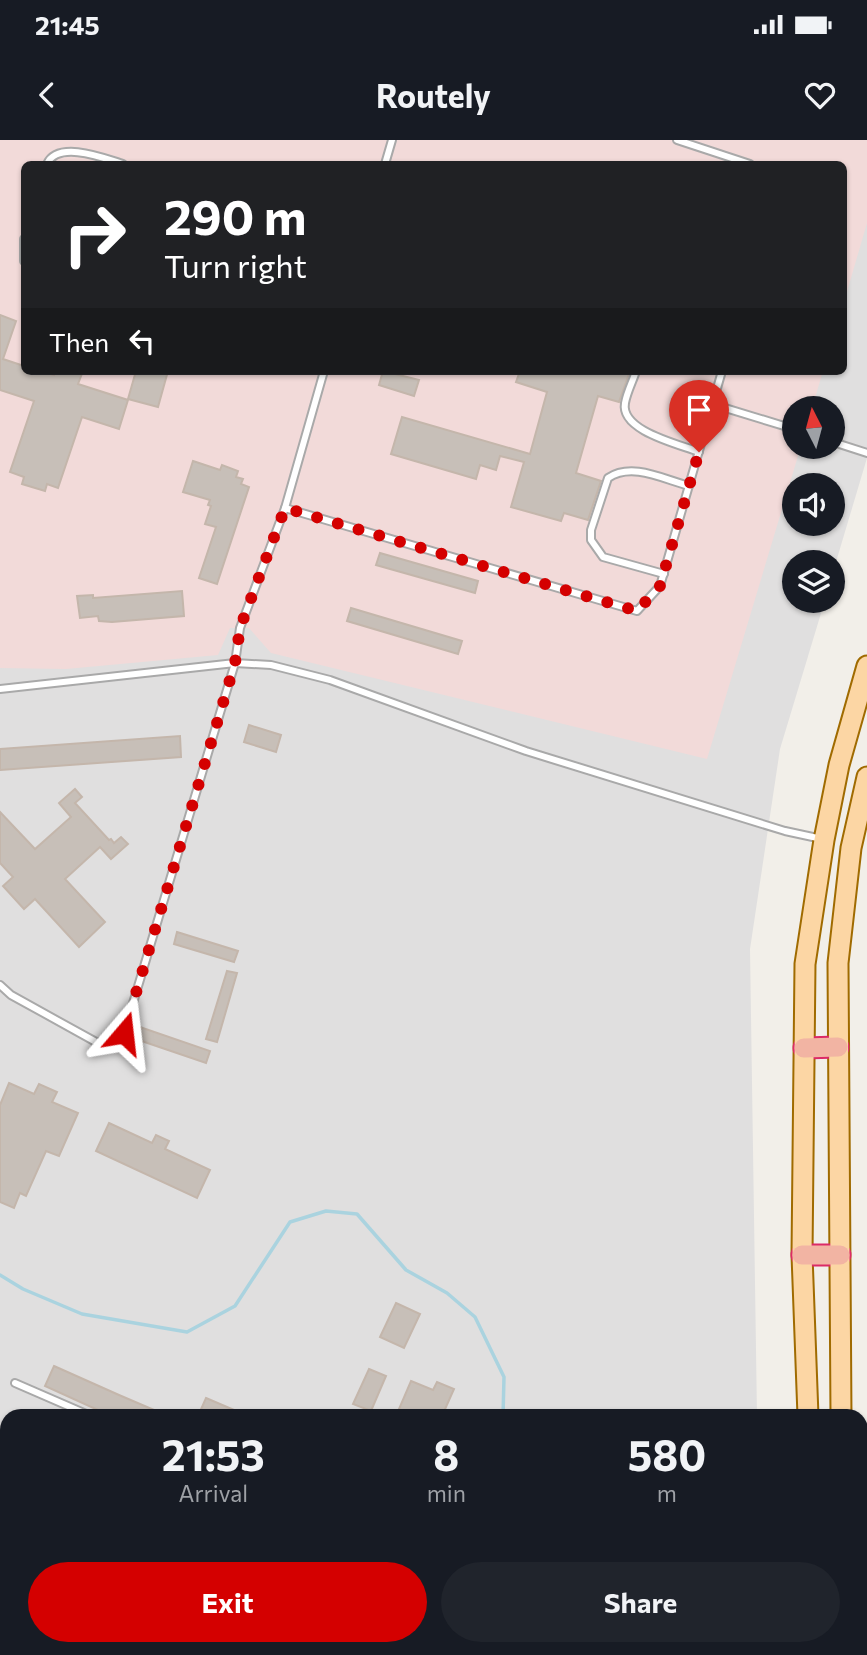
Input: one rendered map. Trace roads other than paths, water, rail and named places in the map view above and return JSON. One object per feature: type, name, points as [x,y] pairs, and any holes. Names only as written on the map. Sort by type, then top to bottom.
[{"type":"highway","points":[[804,1048],[838,1047]]},
{"type":"highway","points":[[802,1255],[840,1255]]},
{"type":"main road","points":[[808,1409],[802,1255],[805,964],[824,840],[839,765],[867,666]]},
{"type":"main road","points":[[841,1409],[838,963],[851,848],[867,777]]},
{"type":"lane","points":[[387,161],[392,140]]},
{"type":"lane","points":[[677,140],[741,161]]},
{"type":"lane","points":[[48,161],[61,152],[83,152],[113,161]]},
{"type":"lane","points":[[0,985],[11,995],[96,1042],[111,1042],[124,1033],[235,663],[240,628],[285,508],[323,375]]},
{"type":"lane","points":[[635,375],[625,404],[625,411],[632,422],[640,430],[699,452]]},
{"type":"lane","points":[[285,508],[637,611],[660,586],[721,375]]},
{"type":"lane","points":[[712,404],[782,425]]},
{"type":"lane","points":[[845,446],[867,453]]},
{"type":"lane","points":[[664,574],[603,557],[591,540],[591,530],[608,478],[615,474],[631,470],[689,486]]},
{"type":"lane","points":[[0,689],[235,663],[271,665],[330,680],[526,751],[785,831],[824,840]]},
{"type":"lane","points":[[15,1383],[75,1409]]},
{"type":"waterway","points":[[0,1275],[23,1289],[82,1314],[187,1332],[235,1306],[290,1222],[326,1211],[357,1214],[406,1270],[447,1293],[475,1317],[504,1377],[503,1409]]}]
